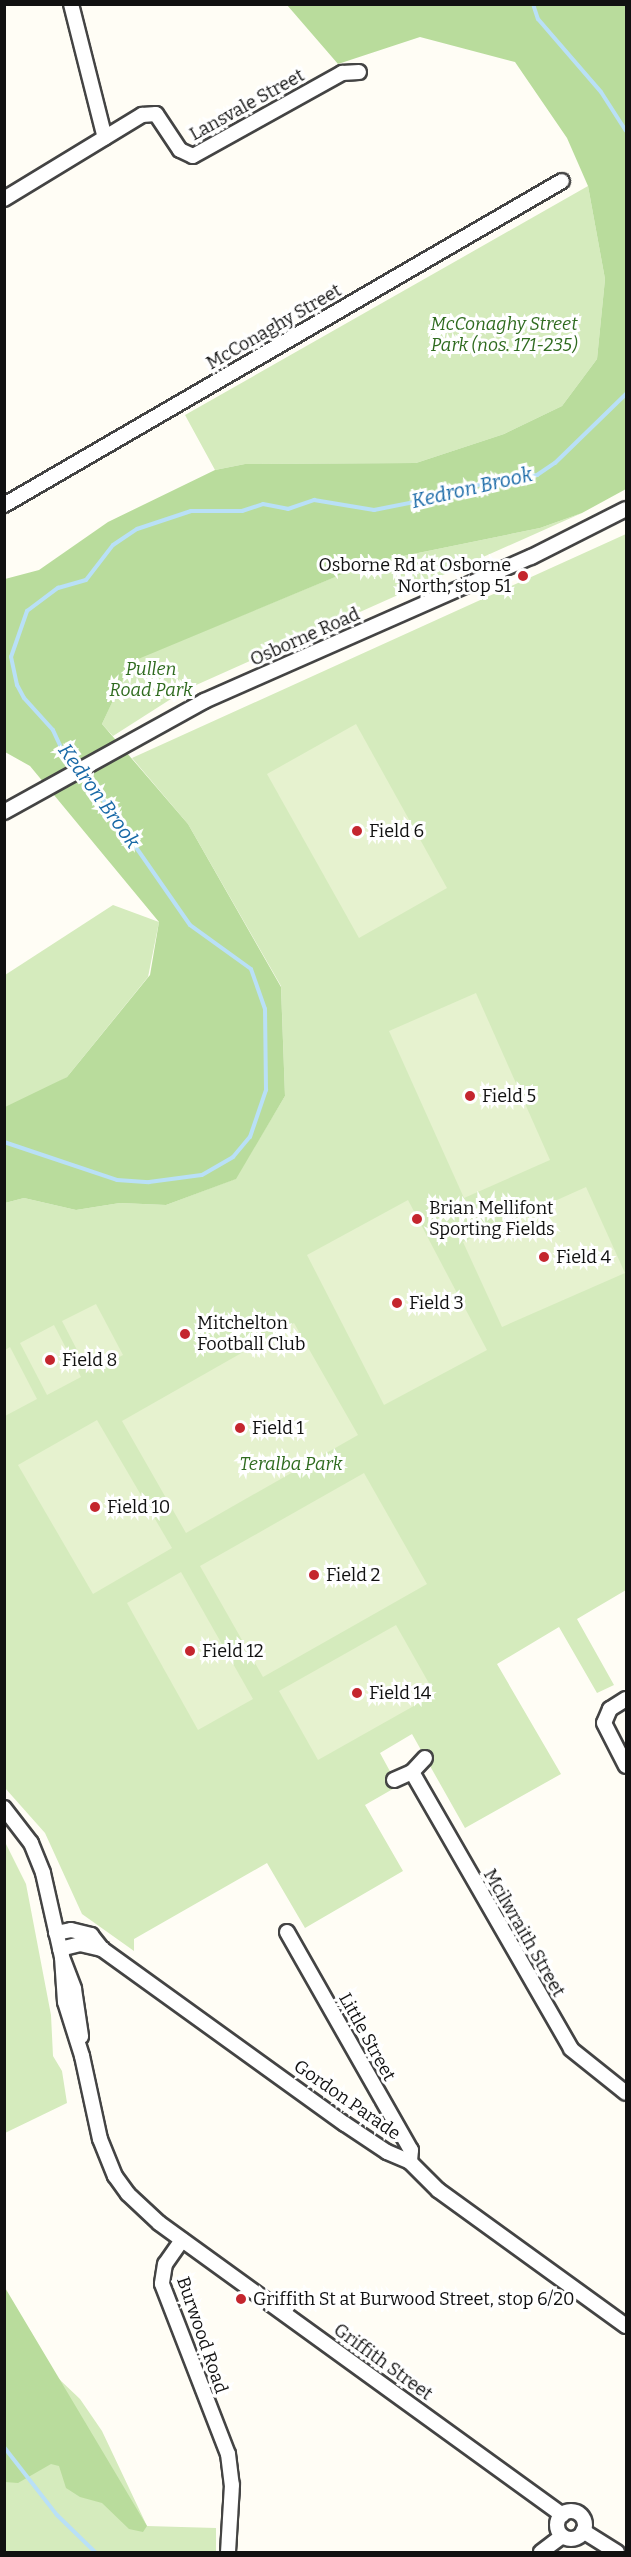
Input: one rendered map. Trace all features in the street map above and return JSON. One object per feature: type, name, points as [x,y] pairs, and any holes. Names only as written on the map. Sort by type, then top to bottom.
[{"type":"street","points":[[4,199],[105,138],[70,4]]},
{"type":"street","name":"Lansvale Street","points":[[105,138],[142,115],[156,114],[180,150],[193,156],[342,73],[359,72]]},
{"type":"street","name":"McConaghy Street","points":[[4,505],[562,181]]},
{"type":"street","name":"Osborne Road","points":[[4,812],[131,740],[228,691],[570,540],[627,509]]},
{"type":"street","points":[[627,1699],[605,1717],[606,1728],[627,1766]]},
{"type":"street","points":[[394,1780],[412,1772],[425,1758]]},
{"type":"street","name":"Mcilwraith Street","points":[[412,1772],[571,2049],[627,2093]]},
{"type":"street","points":[[4,1808],[24,1831],[37,1857],[61,1953],[77,1999],[82,2056],[100,2139],[115,2176],[141,2208],[182,2240]]},
{"type":"street","name":"Gordon Parade","points":[[56,1933],[85,1932],[102,1949],[345,2124],[387,2152],[410,2162],[433,2187],[627,2326]]},
{"type":"street","name":"Little Street","points":[[287,1932],[411,2150],[410,2162]]},
{"type":"street","points":[[61,1953],[80,1944],[102,1949]]},
{"type":"street","name":"Griffith Street","points":[[182,2240],[562,2515]]},
{"type":"street","name":"Burwood Road","points":[[182,2240],[165,2264],[162,2284],[228,2454],[232,2485],[228,2553]]},
{"type":"street","points":[[583,2531],[574,2539],[562,2536],[557,2526],[562,2515],[579,2514],[583,2531],[617,2553]]},
{"type":"street","points":[[541,2553],[562,2536]]},
{"type":"green space","points":[[287,5],[626,5],[626,489],[582,513],[540,528],[369,563],[131,662],[102,724],[188,824],[281,987],[285,1096],[236,1179],[166,1205],[120,1203],[76,1210],[24,1198],[5,1203],[5,1107],[67,1077],[150,975],[159,922],[30,766],[5,752],[5,579],[39,570],[108,522],[215,470],[245,464],[416,463],[504,434],[562,406],[597,359],[605,279],[588,186],[567,138],[515,62],[420,37],[338,64]]},
{"type":"green space","name":"McConaghy Street Park (nos. 171-235)","points":[[588,186],[605,279],[597,359],[562,406],[504,434],[416,463],[245,464],[215,470],[185,415]]},
{"type":"green space","name":"Pullen Road Park","points":[[582,513],[185,690],[113,736],[102,724],[131,661],[369,563],[540,528]]},
{"type":"green space","name":"Teralba Park","points":[[626,534],[626,1590],[577,1619],[614,1685],[597,1693],[559,1627],[497,1664],[561,1774],[465,1828],[412,1734],[380,1753],[398,1786],[365,1805],[403,1871],[305,1928],[267,1863],[134,1939],[134,1951],[82,1914],[45,1833],[5,1788],[5,1203],[24,1198],[76,1210],[120,1203],[166,1205],[235,1179],[285,1096],[281,986],[188,824],[132,758]]},
{"type":"green space","name":"Field 6","points":[[356,724],[447,888],[359,938],[267,774]]},
{"type":"green space","points":[[113,905],[159,922],[148,977],[67,1077],[5,1112],[5,975]]},
{"type":"green space","name":"Field 5","points":[[476,993],[550,1160],[464,1198],[389,1031]]},
{"type":"green space","name":"Field 4","points":[[586,1187],[625,1273],[502,1327],[463,1242]]},
{"type":"green space","name":"Field 3","points":[[408,1200],[487,1350],[384,1405],[307,1255]]},
{"type":"green space","points":[[96,1304],[123,1355],[89,1373],[62,1321]]},
{"type":"green space","name":"Field 1","points":[[294,1323],[358,1435],[186,1533],[122,1421]]},
{"type":"green space","name":"Field 8","points":[[54,1325],[81,1377],[47,1395],[20,1343]]},
{"type":"green space","points":[[10,1347],[37,1399],[5,1416],[5,1350]]},
{"type":"green space","name":"Field 10","points":[[97,1420],[172,1548],[93,1594],[18,1465]]},
{"type":"green space","name":"Field 2","points":[[364,1473],[427,1584],[263,1677],[200,1566]]},
{"type":"green space","name":"Field 12","points":[[181,1572],[253,1699],[198,1730],[127,1603]]},
{"type":"green space","name":"Field 14","points":[[396,1625],[435,1694],[318,1760],[279,1691]]},
{"type":"green space","points":[[5,1842],[26,1884],[51,2015],[53,2056],[62,2071],[67,2103],[5,2133]]},
{"type":"green space","points":[[4,2286],[147,2526],[143,2532],[129,2529],[102,2503],[80,2497],[66,2488],[59,2466],[51,2464],[18,2483],[5,2482]]},
{"type":"green space","points":[[4,2307],[18,2340],[80,2399],[102,2431],[147,2526],[216,2528],[216,2552],[5,2552]]},
{"type":"waterway","name":"Kedron Brook","points":[[533,4],[538,19],[601,92],[626,131]]},
{"type":"waterway","name":"Kedron Brook","points":[[77,767],[65,756],[53,730],[24,698],[17,685],[11,657],[27,611],[58,588],[86,580],[113,545],[137,529],[191,511],[242,511],[263,504],[288,509],[314,500],[374,510],[455,494],[477,485],[537,475],[555,463],[626,394]]},
{"type":"waterway","name":"Kedron Brook","points":[[4,1142],[117,1180],[149,1182],[202,1175],[233,1157],[250,1137],[266,1090],[265,1009],[251,969],[190,925],[83,771]]},
{"type":"waterway","name":"Kedron Brook","points":[[4,2447],[57,2515],[95,2552]]},
{"type":"place","name":"Osborne Rd at Osborne North, stop 51","points":[[523,576]]},
{"type":"place","name":"Field 6","points":[[357,831]]},
{"type":"place","name":"Field 5","points":[[470,1096]]},
{"type":"place","name":"Brian Mellifont Sporting Fields","points":[[417,1219]]},
{"type":"place","name":"Field 4","points":[[544,1257]]},
{"type":"place","name":"Field 3","points":[[397,1303]]},
{"type":"place","name":"Mitchelton Football Club","points":[[185,1334]]},
{"type":"place","name":"Field 8","points":[[50,1360]]},
{"type":"place","name":"Field 1","points":[[240,1428]]},
{"type":"place","name":"Field 10","points":[[95,1507]]},
{"type":"place","name":"Field 2","points":[[314,1575]]},
{"type":"place","name":"Field 12","points":[[190,1651]]},
{"type":"place","name":"Field 14","points":[[357,1693]]},
{"type":"place","name":"Griffith St at Burwood Street, stop 6/20","points":[[241,2299]]}]
